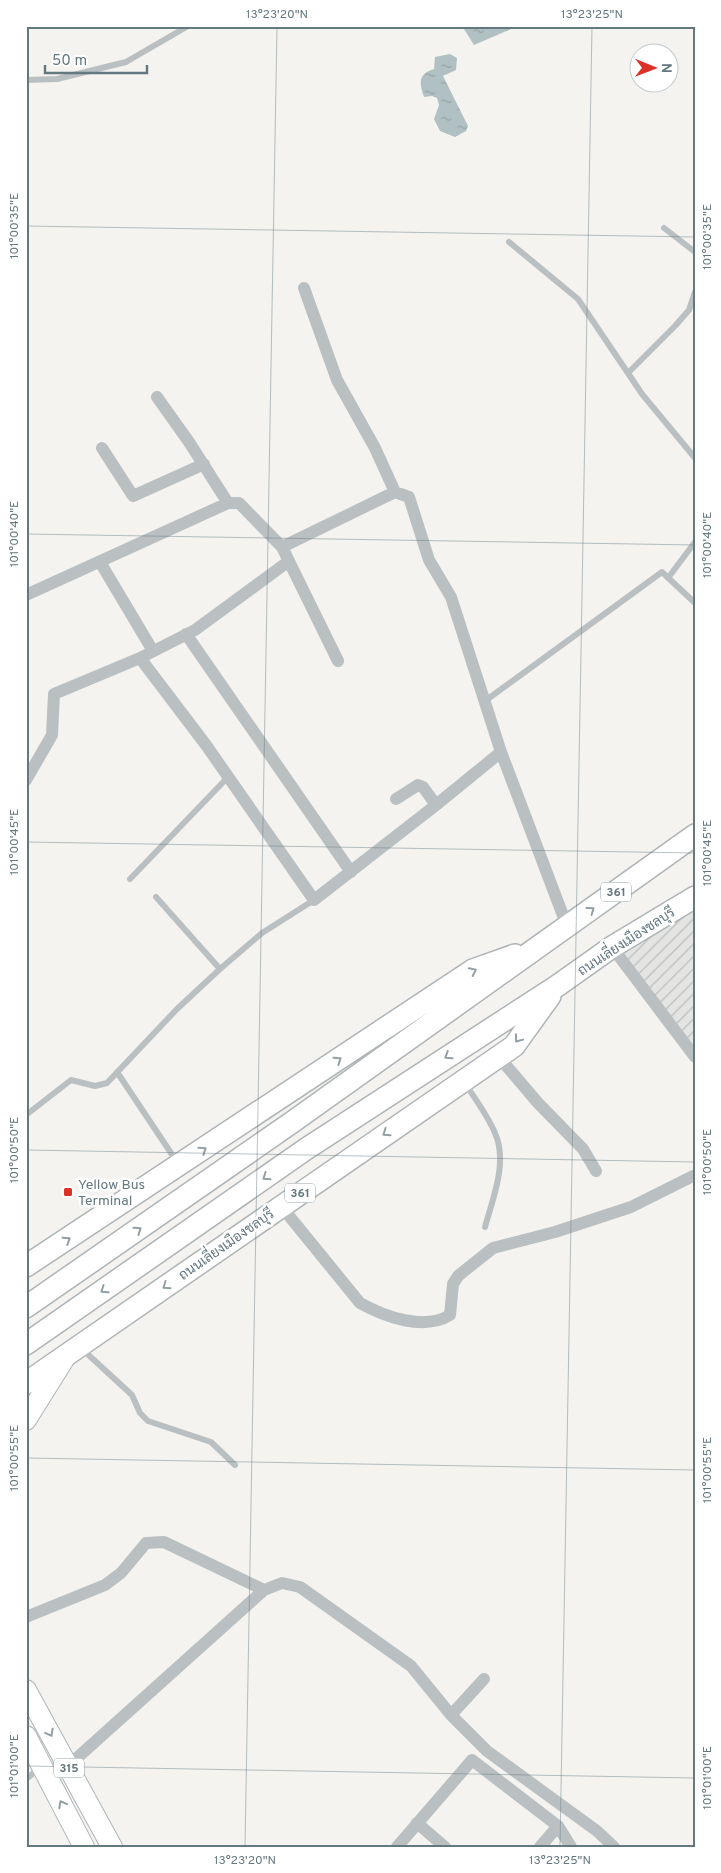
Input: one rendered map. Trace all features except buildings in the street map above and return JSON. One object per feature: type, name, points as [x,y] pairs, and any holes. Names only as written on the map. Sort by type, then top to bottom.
[{"type":"highway","name":"361","points":[[26,1307],[291,1123],[695,835]]},
{"type":"highway","name":"ถนนเลี่ยงเมืองชลบุรี","points":[[26,1344],[306,1149],[557,986],[612,947],[695,897]]},
{"type":"highway","name":"361","points":[[26,1266],[180,1166],[473,970],[537,948]]},
{"type":"highway","name":"ถนนเลี่ยงเมืองชลบุรี","points":[[26,1383],[514,1046],[557,986]]},
{"type":"main road","points":[[26,1420],[72,1352]]},
{"type":"main road","name":"315","points":[[26,1690],[112,1847]]},
{"type":"main road","name":"315","points":[[26,1736],[84,1847]]},
{"type":"street","points":[[304,288],[337,380],[375,448],[395,492]]},
{"type":"street","points":[[157,397],[204,464],[228,503]]},
{"type":"street","points":[[102,448],[132,496],[204,464]]},
{"type":"street","points":[[282,547],[395,492],[409,497],[429,560],[451,596],[501,752],[567,926]]},
{"type":"street","points":[[26,595],[228,503],[239,502],[282,547],[338,661]]},
{"type":"street","points":[[26,780],[52,735],[54,694],[140,658],[186,634],[289,561]]},
{"type":"street","points":[[100,562],[153,651]]},
{"type":"street","points":[[186,634],[351,872]]},
{"type":"street","points":[[140,658],[229,776],[314,900],[436,806],[501,752]]},
{"type":"street","points":[[396,799],[418,785],[423,787],[436,806]]},
{"type":"street","points":[[612,947],[695,1057]]},
{"type":"street","points":[[498,1056],[538,1103],[583,1149],[596,1171]]},
{"type":"street","points":[[280,1206],[360,1303],[376,1312],[406,1320],[431,1322],[442,1320],[450,1315],[454,1284],[458,1276],[493,1248],[554,1232],[623,1210],[695,1175]]},
{"type":"street","points":[[26,1617],[105,1586],[121,1573],[146,1543],[164,1542],[264,1590]]},
{"type":"street","points":[[68,1766],[264,1590],[282,1583],[300,1587],[411,1666],[451,1715],[487,1751],[597,1831],[614,1847]]},
{"type":"street","points":[[451,1715],[484,1679]]},
{"type":"street","points":[[397,1847],[472,1760],[558,1826],[570,1847]]},
{"type":"street","points":[[417,1823],[445,1847]]},
{"type":"street","points":[[540,1847],[558,1826]]},
{"type":"lane","points":[[26,80],[57,79],[126,62],[188,26]]},
{"type":"lane","points":[[664,228],[695,252]]},
{"type":"lane","points":[[510,242],[578,300],[629,372],[642,394],[695,458]]},
{"type":"lane","points":[[629,372],[676,326],[689,310],[695,292]]},
{"type":"lane","points":[[668,578],[695,542]]},
{"type":"lane","points":[[485,701],[662,572],[695,603]]},
{"type":"lane","points":[[130,879],[229,776]]},
{"type":"lane","points":[[156,897],[220,969]]},
{"type":"lane","points":[[26,1115],[71,1080],[95,1086],[107,1083],[220,969],[262,933],[314,900]]},
{"type":"lane","points":[[117,1072],[180,1166]]},
{"type":"lane","points":[[463,1080],[496,1133],[500,1150],[497,1182],[485,1227]]},
{"type":"lane","points":[[72,1352],[132,1395],[140,1413],[148,1421],[211,1442],[236,1465]]},
{"type":"lane","points":[[26,1779],[42,1767]]},
{"type":"shaded area","points":[[695,898],[695,1048],[610,955]]},
{"type":"water","points":[[462,26],[518,26],[474,45]]},
{"type":"water","points":[[450,54],[457,58],[456,70],[443,76],[468,126],[466,131],[455,137],[440,131],[434,119],[439,105],[437,98],[432,96],[424,97],[421,87],[422,76],[434,69],[435,57]]},
{"type":"place","name":"Yellow Bus Terminal","points":[[68,1192]]}]
